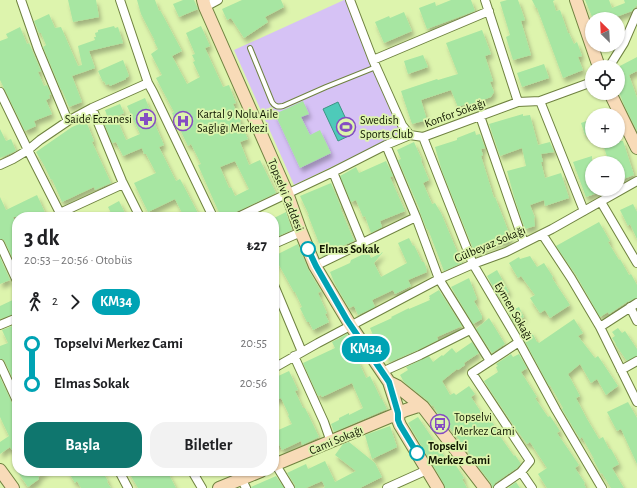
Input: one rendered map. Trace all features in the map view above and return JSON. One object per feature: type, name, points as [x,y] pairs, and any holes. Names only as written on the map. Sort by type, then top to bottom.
[{"type":"street","points":[[21,0],[38,49],[68,121]]},
{"type":"street","points":[[120,0],[148,83],[210,212]]},
{"type":"street","points":[[204,3],[218,0]]},
{"type":"street","points":[[350,0],[374,63],[402,125],[410,135]]},
{"type":"street","points":[[485,0],[518,102]]},
{"type":"street","points":[[576,0],[597,60]]},
{"type":"street","name":"Topselvi Caddesi","points":[[204,3],[287,193],[301,232],[316,266],[351,326],[385,377],[398,413],[400,425],[438,488]]},
{"type":"street","points":[[374,63],[489,11]]},
{"type":"street","points":[[613,60],[624,43],[637,13]]},
{"type":"street","points":[[0,165],[28,150],[68,121],[92,108],[148,83]]},
{"type":"street","name":"Konfor Sokağı","points":[[248,212],[333,172],[386,144],[410,135],[423,137],[518,102],[540,101],[585,85]]},
{"type":"street","points":[[0,92],[59,212]]},
{"type":"street","points":[[613,100],[637,148]]},
{"type":"street","points":[[540,101],[584,211]]},
{"type":"street","points":[[92,108],[123,184],[137,212]]},
{"type":"street","points":[[480,116],[524,243]]},
{"type":"street","name":"Eymen Sokağı","points":[[423,137],[473,264],[602,488]]},
{"type":"street","points":[[386,144],[416,216],[439,279],[490,361]]},
{"type":"street","points":[[333,172],[362,243]]},
{"type":"street","name":"Gülbeyaz Sokağı","points":[[279,365],[439,279],[473,264],[506,252],[552,229],[637,181]]},
{"type":"street","points":[[67,212],[123,184]]},
{"type":"street","points":[[601,202],[637,263]]},
{"type":"street","points":[[316,266],[416,216]]},
{"type":"street","points":[[279,242],[301,232]]},
{"type":"street","points":[[542,234],[571,278],[600,327],[637,402]]},
{"type":"street","points":[[0,244],[12,270]]},
{"type":"street","points":[[279,297],[302,352]]},
{"type":"street","points":[[600,327],[633,305],[637,321]]},
{"type":"street","points":[[0,325],[12,320]]},
{"type":"street","points":[[470,330],[420,355],[385,377],[423,407],[486,488]]},
{"type":"street","points":[[498,488],[521,472],[530,461],[472,373],[519,342]]},
{"type":"street","points":[[294,356],[324,422],[331,442]]},
{"type":"street","points":[[621,370],[637,361]]},
{"type":"street","points":[[0,364],[12,390]]},
{"type":"street","name":"Cami Sokağı","points":[[279,463],[398,413],[418,406],[423,407]]},
{"type":"street","points":[[0,470],[13,488]]},
{"type":"street","points":[[387,488],[427,470]]},
{"type":"street","points":[[279,471],[290,488]]},
{"type":"street","points":[[521,472],[532,488]]},
{"type":"street","points":[[122,476],[128,488]]},
{"type":"street","points":[[195,476],[202,488]]},
{"type":"street","points":[[219,488],[244,484],[254,476]]},
{"type":"lane","points":[[250,48],[272,102],[278,107],[326,87],[374,63]]},
{"type":"shaded area","points":[[346,0],[373,70],[401,134],[294,185],[234,50]]},
{"type":"water","points":[[338,102],[353,134],[338,141],[323,109]]},
{"type":"building","points":[[68,0],[96,0],[99,17],[73,22]]},
{"type":"building","points":[[137,0],[155,0],[159,11],[160,10],[182,51],[172,56],[187,84],[200,77],[193,62],[195,61],[192,55],[195,54],[186,33],[201,26],[210,46],[205,48],[223,87],[229,85],[236,103],[233,104],[248,139],[240,142],[249,165],[260,160],[276,193],[236,212],[219,212],[198,165],[201,164],[191,144],[188,146],[172,113],[174,112],[156,78],[162,75],[151,54],[158,49],[141,14]],"holes":[[[235,161],[249,189],[235,196],[231,187],[229,188],[220,167]]]},
{"type":"building","points":[[183,0],[194,0],[198,9],[179,17],[173,4]]},
{"type":"building","points":[[242,0],[281,0],[284,7],[265,17],[268,22],[244,38],[231,18],[227,20],[222,9]]},
{"type":"building","points":[[451,0],[471,0],[475,11],[427,29],[419,8],[435,2],[436,6]]},
{"type":"building","points":[[507,0],[518,0],[525,20],[521,21],[531,55],[513,60],[506,37],[510,35],[500,2]]},
{"type":"building","points":[[532,0],[555,0],[553,1],[556,11],[560,10],[568,33],[574,44],[577,42],[582,56],[578,57],[583,70],[563,78],[537,8]]},
{"type":"building","points":[[585,0],[609,0],[612,8],[625,3],[624,0],[637,0],[637,5],[632,11],[625,14],[625,12],[590,12]]},
{"type":"building","points":[[404,12],[412,31],[384,43],[375,22]]},
{"type":"building","points":[[49,14],[55,28],[61,27],[78,66],[82,65],[78,46],[95,40],[95,33],[98,32],[98,30],[114,26],[115,28],[118,27],[123,43],[89,51],[95,68],[72,76],[82,102],[69,107],[43,47],[46,45],[34,21]]},
{"type":"building","points":[[20,27],[27,44],[29,43],[41,71],[38,72],[44,86],[47,85],[51,94],[49,95],[50,98],[46,100],[52,114],[34,121],[36,126],[25,131],[0,80],[0,41],[8,38],[6,34]]},
{"type":"building","points":[[482,30],[491,54],[485,56],[493,81],[490,82],[494,92],[491,97],[480,101],[481,103],[468,107],[467,104],[458,107],[451,90],[421,100],[427,120],[412,124],[401,91],[437,79],[438,80],[458,74],[446,43]]},
{"type":"building","points":[[423,55],[428,67],[408,74],[404,61]]},
{"type":"building","points":[[637,57],[637,71],[629,75],[637,98],[637,131],[622,100],[625,100],[625,63]]},
{"type":"building","points":[[123,60],[129,76],[126,79],[110,86],[109,84],[106,85],[98,71]]},
{"type":"building","points":[[544,64],[549,78],[522,87],[517,73]]},
{"type":"building","points":[[145,98],[164,145],[159,147],[176,181],[180,179],[197,212],[182,212],[175,199],[148,212],[134,183],[156,173],[142,148],[123,156],[116,142],[112,143],[104,123],[109,121],[105,110],[120,104],[124,113],[116,117],[126,140],[140,134],[127,106]]},
{"type":"building","points":[[303,101],[309,114],[301,117],[310,135],[320,130],[331,153],[300,168],[275,114]]},
{"type":"building","points":[[523,114],[523,116],[530,115],[538,145],[550,142],[554,152],[541,154],[543,162],[541,162],[545,178],[561,173],[569,198],[545,206],[544,200],[530,205],[535,218],[535,226],[525,229],[507,171],[526,166],[522,148],[500,156],[489,124]]},
{"type":"building","points":[[86,121],[94,141],[92,142],[111,183],[95,190],[94,187],[62,202],[52,179],[51,180],[36,152],[72,127]]},
{"type":"building","points":[[585,122],[585,135],[581,123]]},
{"type":"building","points":[[0,129],[6,141],[11,139],[16,151],[0,158]]},
{"type":"building","points":[[475,131],[476,135],[480,134],[485,148],[481,149],[483,155],[481,156],[494,198],[495,197],[511,238],[508,239],[509,241],[503,243],[502,241],[474,251],[442,171],[435,147],[457,140],[457,138]]},
{"type":"building","points":[[414,142],[429,180],[423,183],[432,204],[435,203],[441,213],[462,263],[444,271],[428,229],[427,230],[398,160],[401,159],[397,150]]},
{"type":"building","points":[[625,147],[634,175],[625,178],[625,156],[607,156],[604,148]]},
{"type":"building","points":[[585,158],[585,194],[573,162]]},
{"type":"building","points":[[386,161],[393,176],[390,177],[405,211],[380,221],[382,227],[371,233],[365,216],[363,217],[356,200],[351,202],[340,176],[356,167],[359,173]]},
{"type":"building","points":[[331,183],[354,241],[324,256],[309,215],[300,196]]},
{"type":"building","points":[[37,195],[45,212],[12,212],[12,257],[5,242],[3,239],[0,239],[0,197],[6,210]]},
{"type":"building","points":[[119,201],[124,212],[110,212],[108,207]]},
{"type":"building","points":[[633,204],[637,212],[637,239],[630,224],[628,226],[620,210]]},
{"type":"building","points":[[286,212],[292,230],[279,236],[279,216]]},
{"type":"building","points":[[599,222],[610,241],[608,242],[637,285],[637,298],[627,302],[609,314],[608,312],[600,317],[576,275],[556,246]]},
{"type":"building","points":[[409,238],[422,262],[424,262],[427,272],[408,280],[411,286],[395,294],[393,290],[372,300],[375,307],[358,315],[354,306],[349,308],[330,272],[350,263],[351,260],[368,252],[371,258],[383,252],[374,263],[381,277],[407,263],[398,243]]},
{"type":"building","points":[[298,244],[308,269],[321,291],[318,293],[327,313],[325,314],[329,322],[313,330],[309,322],[307,322],[300,308],[302,307],[295,292],[279,265],[279,254]]},
{"type":"building","points":[[530,256],[537,267],[544,263],[570,305],[550,318],[545,310],[540,313],[530,298],[535,295],[521,276],[518,278],[509,263],[519,257],[520,259]]},
{"type":"building","points":[[0,257],[10,280],[0,284]]},
{"type":"building","points":[[497,270],[509,292],[499,297],[487,276]]},
{"type":"building","points":[[469,278],[477,299],[474,301],[482,316],[482,319],[473,324],[451,287]]},
{"type":"building","points":[[439,290],[462,326],[437,337],[438,340],[418,350],[390,362],[380,340],[376,342],[370,328],[409,308],[430,300],[429,296]]},
{"type":"building","points":[[12,300],[12,315],[0,319],[0,306]]},
{"type":"building","points":[[519,307],[524,317],[514,323],[508,312]]},
{"type":"building","points":[[489,318],[505,344],[492,353],[476,329]]},
{"type":"building","points":[[574,319],[583,333],[578,336],[595,358],[598,356],[618,386],[606,395],[597,379],[591,383],[580,364],[568,374],[580,396],[576,398],[587,419],[599,439],[603,437],[619,464],[612,468],[624,488],[611,488],[602,473],[601,474],[582,437],[580,439],[562,409],[563,408],[550,385],[549,386],[522,336],[531,331],[539,343]]},
{"type":"building","points":[[12,326],[12,377],[5,362],[3,359],[0,359],[0,346],[8,343],[2,330]]},
{"type":"building","points":[[618,328],[622,333],[625,331],[637,349],[637,356],[627,361],[612,338],[615,336],[612,332]]},
{"type":"building","points":[[347,334],[358,356],[356,356],[366,378],[370,376],[387,409],[334,432],[331,424],[349,413],[349,415],[363,408],[352,383],[322,397],[321,395],[318,396],[303,363],[335,348],[332,342]]},
{"type":"building","points":[[472,342],[479,353],[442,381],[450,395],[454,393],[456,395],[469,386],[475,394],[471,397],[485,418],[488,417],[499,431],[497,432],[521,464],[495,483],[493,488],[491,483],[468,454],[469,453],[446,422],[439,416],[433,405],[432,406],[404,382],[400,375],[408,370],[406,367],[429,356],[433,362],[452,348],[456,353]]},
{"type":"building","points":[[511,354],[513,357],[519,354],[527,368],[521,372],[537,397],[535,398],[560,431],[557,433],[579,465],[575,468],[585,483],[586,488],[547,488],[538,474],[547,468],[530,442],[527,444],[516,429],[484,381],[498,372],[496,367],[498,366],[496,364]]},
{"type":"building","points":[[289,371],[298,390],[295,391],[319,437],[302,445],[301,441],[282,450],[279,444],[279,430],[292,424],[281,398],[279,399],[279,376]]},
{"type":"building","points":[[0,377],[12,403],[12,450],[10,447],[0,454],[0,442],[9,436],[0,417]]},
{"type":"building","points":[[628,402],[637,418],[637,464],[621,429],[617,431],[607,412]]},
{"type":"building","points":[[418,417],[451,466],[455,464],[464,478],[462,479],[467,488],[445,488],[408,423]]},
{"type":"building","points":[[390,426],[397,447],[372,459],[365,435]]},
{"type":"building","points":[[349,442],[375,463],[382,477],[360,488],[323,488],[325,487],[322,481],[306,488],[295,488],[295,485],[287,473],[306,464],[308,469],[325,461],[335,482],[356,471],[335,455],[343,444]]},
{"type":"building","points":[[20,476],[40,476],[38,477],[39,479],[28,487]]},
{"type":"building","points":[[71,476],[105,476],[111,488],[81,488],[77,481],[75,483]]},
{"type":"building","points":[[131,476],[170,476],[176,488],[138,488]]},
{"type":"building","points":[[276,476],[284,488],[251,488],[251,487]]},
{"type":"building","points":[[516,482],[520,488],[508,488]]},
{"type":"bus line","name":"KM34","points":[[308,249],[347,320],[389,382],[395,400],[398,420],[417,453]]},
{"type":"place","name":"Saide Eczanesi","points":[[146,119]]},
{"type":"place","name":"Kartal 9 Nolu Aile Sağlığı Merkezi","points":[[183,121]]},
{"type":"place","name":"Swedish Sports Club","points":[[346,127]]},
{"type":"place","name":"Elmas Sokak","points":[[308,249]]},
{"type":"place","name":"Topselvi Merkez Cami","points":[[440,424]]},
{"type":"place","name":"Topselvi̇ Merkez Cami̇","points":[[417,453]]}]
